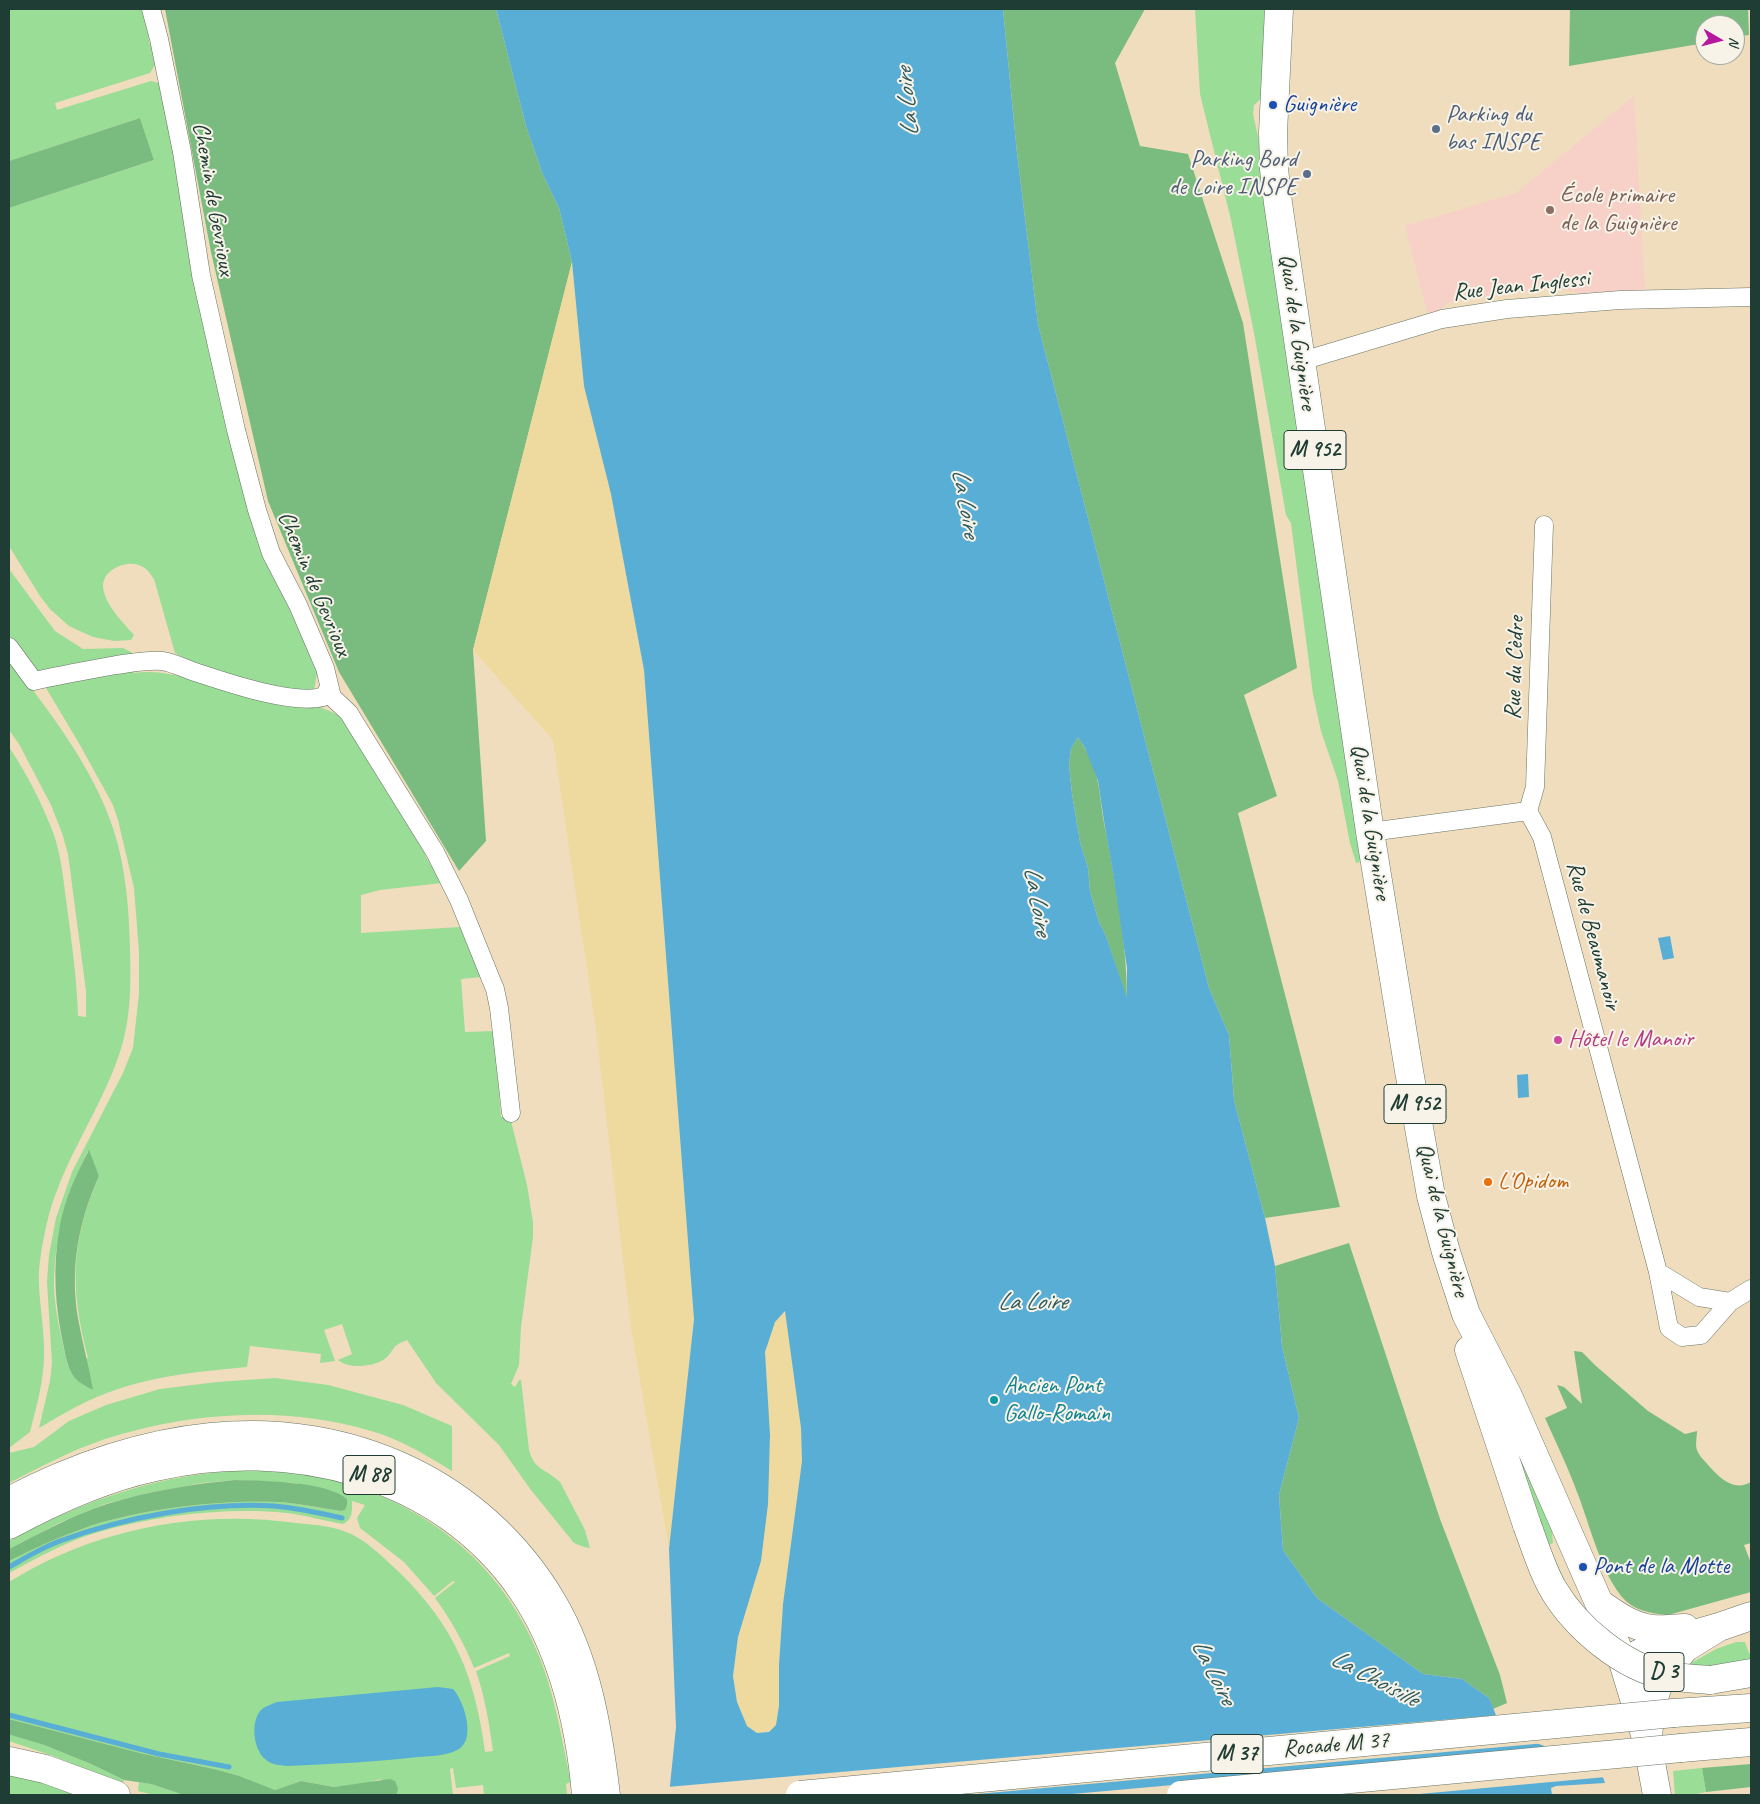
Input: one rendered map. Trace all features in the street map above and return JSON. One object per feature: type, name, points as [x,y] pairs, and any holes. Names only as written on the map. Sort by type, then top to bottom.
[{"type":"main road","name":"Quai de la Guignière","points":[[1279,9],[1273,105],[1274,169],[1370,832],[1431,1196],[1446,1252],[1466,1314],[1508,1396],[1599,1603]]},
{"type":"main road","points":[[1466,1314],[1468,1345],[1527,1525],[1553,1588],[1569,1613],[1592,1635],[1614,1652],[1640,1666],[1666,1676],[1710,1680],[1751,1673]]},
{"type":"main road","name":"M 88","points":[[9,1501],[49,1481],[112,1457],[144,1448],[212,1437],[245,1435],[312,1440],[378,1456],[408,1469],[438,1485],[465,1503],[492,1526],[516,1549],[554,1604],[580,1663],[589,1696],[597,1730],[606,1795]]},
{"type":"main road","name":"M 88","points":[[9,1525],[60,1499],[121,1476],[155,1467],[222,1456],[272,1457],[320,1462],[355,1470],[416,1496],[463,1527],[494,1557],[522,1590],[543,1628],[561,1671],[575,1724],[586,1795]]},
{"type":"main road","name":"D 3","points":[[1599,1603],[1624,1619],[1639,1626],[1653,1629],[1719,1627]]},
{"type":"main road","name":"M 952","points":[[1599,1603],[1623,1662],[1647,1741]]},
{"type":"main road","name":"D 3","points":[[1623,1662],[1656,1645],[1751,1616]]},
{"type":"main road","name":"D 3","points":[[1647,1741],[1653,1700],[1662,1675],[1685,1648],[1719,1627]]},
{"type":"main road","name":"Rocade M 37","points":[[800,1795],[1746,1707]]},
{"type":"main road","points":[[1647,1741],[1657,1795]]},
{"type":"main road","name":"Rocade M 37","points":[[1181,1795],[1751,1742]]},
{"type":"main road","points":[[9,1761],[45,1770],[116,1795]]},
{"type":"street","name":"Chemin de Gevrioux","points":[[151,9],[160,39],[182,152],[201,275],[236,430],[253,496],[271,553],[298,606],[325,668],[329,688],[335,702],[349,713],[355,722],[448,876],[495,989],[499,1008],[511,1113]]},
{"type":"street","name":"Rue Jean Inglessi","points":[[1302,361],[1442,319],[1507,309],[1620,300],[1751,296]]},
{"type":"street","name":"Rue du Cèdre","points":[[1528,811],[1535,787],[1544,525]]},
{"type":"street","points":[[9,647],[34,681],[133,662],[161,661],[270,694],[315,699],[323,697],[329,688]]},
{"type":"street","points":[[1370,832],[1528,811]]},
{"type":"street","name":"Rue de Beaumanoir","points":[[1528,811],[1542,837],[1658,1272],[1669,1328],[1682,1337],[1701,1335],[1730,1302]]},
{"type":"street","points":[[1658,1272],[1699,1297],[1730,1302],[1751,1289]]},
{"type":"shaded area","name":"École primaire de la Guignière","points":[[1634,96],[1645,293],[1585,294],[1554,288],[1449,302],[1429,319],[1405,226],[1516,193]]},
{"type":"green space","points":[[9,9],[144,9],[150,45],[155,44],[159,56],[153,58],[155,65],[150,73],[55,103],[57,110],[151,81],[159,83],[246,496],[318,668],[314,690],[285,691],[192,663],[175,653],[154,579],[149,572],[136,564],[123,565],[111,571],[104,581],[103,587],[107,600],[134,635],[131,640],[114,641],[93,637],[69,626],[50,609],[40,596],[9,546],[9,208],[154,160],[140,118],[9,161]]},
{"type":"green space","points":[[165,9],[496,9],[526,126],[543,175],[559,208],[572,262],[473,650],[486,841],[459,871],[339,672],[268,501],[211,252]]},
{"type":"green space","points":[[1003,9],[1145,9],[1115,63],[1140,146],[1188,154],[1243,323],[1297,668],[1244,695],[1277,796],[1238,813],[1340,1207],[1265,1218],[1234,1100],[1229,1035],[1209,988],[1038,324],[1017,153]]},
{"type":"green space","points":[[1195,9],[1271,9],[1262,98],[1254,105],[1253,114],[1261,150],[1363,861],[1356,863],[1350,843],[1338,781],[1321,731],[1313,694],[1291,523],[1286,515],[1254,333],[1231,220],[1200,94]]},
{"type":"green space","points":[[1570,9],[1748,9],[1749,35],[1745,36],[1745,15],[1695,15],[1695,45],[1569,66]]},
{"type":"green space","points":[[140,118],[154,160],[9,208],[9,161]]},
{"type":"green space","points":[[9,569],[55,631],[83,649],[123,648],[133,653],[132,657],[41,672],[36,671],[9,635]]},
{"type":"green space","points":[[9,658],[69,740],[94,784],[114,831],[124,874],[129,919],[130,1001],[124,1040],[112,1074],[70,1160],[52,1204],[46,1227],[39,1278],[44,1350],[41,1387],[30,1432],[9,1448],[9,747],[34,790],[50,824],[56,843],[72,943],[78,1016],[86,1017],[86,991],[68,854],[62,833],[51,805],[19,744],[9,730]]},
{"type":"green space","points":[[134,671],[134,673],[147,672],[174,675],[239,692],[307,703],[332,712],[342,718],[421,843],[426,857],[442,883],[380,890],[361,895],[361,933],[460,927],[482,977],[461,979],[465,1032],[494,1031],[501,1117],[510,1117],[527,1185],[533,1222],[533,1237],[521,1327],[519,1365],[511,1384],[515,1387],[519,1380],[521,1380],[531,1457],[541,1469],[560,1482],[585,1530],[590,1548],[574,1543],[531,1490],[499,1445],[436,1383],[407,1340],[396,1345],[383,1360],[360,1366],[348,1365],[338,1360],[352,1354],[342,1324],[324,1330],[335,1361],[320,1363],[321,1354],[250,1346],[247,1367],[182,1374],[134,1384],[87,1401],[39,1428],[50,1381],[52,1363],[47,1282],[49,1255],[56,1218],[72,1172],[123,1073],[133,1048],[139,994],[139,952],[134,888],[118,820],[113,805],[46,688],[51,684],[73,678]],"holes":[[[88,1151],[99,1176],[89,1200],[83,1223],[76,1266],[78,1309],[88,1358],[68,1366],[56,1307],[54,1287],[56,1251],[73,1183]]]},
{"type":"green space","points":[[1078,737],[1090,759],[1098,783],[1120,915],[1127,979],[1127,1000],[1106,936],[1099,922],[1090,891],[1088,868],[1080,842],[1069,765],[1071,749]]},
{"type":"green space","points":[[89,1150],[99,1176],[81,1228],[75,1281],[78,1318],[93,1390],[76,1379],[69,1367],[61,1333],[55,1272],[62,1215],[72,1187]]},
{"type":"green space","points":[[1349,1243],[1440,1519],[1500,1675],[1507,1703],[1493,1709],[1489,1698],[1462,1679],[1423,1674],[1317,1598],[1283,1550],[1279,1495],[1299,1418],[1282,1346],[1275,1266]]},
{"type":"green space","points":[[1574,1351],[1582,1352],[1648,1411],[1685,1434],[1697,1431],[1696,1446],[1698,1452],[1723,1479],[1739,1485],[1751,1482],[1751,1543],[1744,1545],[1751,1563],[1751,1592],[1668,1615],[1640,1609],[1631,1605],[1621,1596],[1598,1553],[1582,1504],[1545,1418],[1567,1408],[1557,1385],[1564,1387],[1582,1404]]},
{"type":"green space","points":[[275,1378],[328,1385],[403,1405],[452,1426],[452,1471],[403,1443],[371,1431],[305,1417],[238,1415],[170,1423],[105,1439],[44,1465],[9,1483],[9,1453],[34,1447],[69,1421],[106,1405],[160,1389],[217,1382]]},
{"type":"green space","points":[[1494,1391],[1550,1513],[1553,1543],[1549,1545],[1574,1602],[1571,1603],[1550,1561],[1535,1516],[1533,1516],[1493,1394]]},
{"type":"green space","points":[[250,1470],[314,1476],[352,1486],[388,1499],[422,1517],[452,1538],[480,1564],[504,1593],[525,1625],[541,1661],[555,1706],[571,1782],[566,1784],[567,1795],[484,1795],[483,1785],[456,1788],[453,1768],[450,1769],[453,1795],[396,1795],[380,1779],[368,1783],[334,1787],[301,1781],[275,1790],[214,1769],[140,1753],[9,1719],[9,1582],[76,1548],[111,1536],[147,1527],[184,1522],[221,1519],[259,1519],[319,1525],[348,1533],[372,1548],[399,1572],[435,1613],[448,1633],[468,1676],[481,1725],[485,1752],[493,1751],[484,1700],[476,1671],[510,1656],[509,1653],[474,1668],[457,1632],[435,1598],[455,1582],[453,1581],[434,1596],[404,1562],[360,1528],[357,1518],[365,1505],[352,1501],[350,1517],[343,1524],[294,1514],[241,1511],[194,1514],[124,1525],[78,1539],[54,1549],[9,1573],[9,1561],[29,1551],[93,1525],[137,1514],[184,1506],[232,1502],[301,1504],[341,1511],[345,1510],[296,1483],[235,1480],[202,1483],[148,1493],[105,1504],[61,1522],[9,1549],[9,1541],[38,1526],[96,1501],[125,1491],[186,1476]]},
{"type":"green space","points":[[235,1480],[310,1485],[337,1493],[347,1499],[347,1505],[345,1510],[341,1511],[277,1502],[232,1502],[184,1506],[137,1514],[93,1525],[50,1541],[9,1561],[9,1549],[94,1508],[155,1492]]},
{"type":"green space","points":[[1736,1642],[1745,1642],[1749,1653],[1751,1653],[1751,1666],[1741,1669],[1686,1666],[1716,1649]]},
{"type":"green space","points":[[9,1719],[140,1753],[214,1769],[239,1776],[275,1790],[301,1781],[334,1787],[390,1779],[395,1781],[398,1789],[396,1795],[184,1795],[151,1784],[124,1780],[44,1745],[11,1735],[9,1734]]},
{"type":"green space","points":[[9,1734],[44,1745],[91,1764],[124,1780],[122,1785],[56,1757],[9,1741]]},
{"type":"green space","points":[[1751,1764],[1751,1787],[1706,1792],[1702,1768]]},
{"type":"green space","points":[[1702,1768],[1706,1792],[1695,1795],[1675,1795],[1673,1771]]},
{"type":"green space","points":[[9,1775],[41,1782],[77,1795],[9,1795]]},
{"type":"green space","points":[[139,1782],[184,1795],[154,1795],[138,1791]]},
{"type":"sand","points":[[572,262],[584,386],[611,494],[644,670],[694,1319],[669,1549],[631,1328],[596,1030],[553,740],[473,650]]},
{"type":"sand","points":[[786,1311],[801,1428],[802,1461],[783,1604],[779,1665],[779,1706],[776,1725],[769,1732],[757,1733],[747,1726],[737,1702],[733,1676],[738,1637],[761,1561],[770,1435],[764,1352],[775,1322]]},
{"type":"water","name":"La Loire","points":[[496,9],[1003,9],[1017,153],[1038,324],[1209,988],[1229,1035],[1234,1100],[1265,1218],[1275,1266],[1282,1346],[1299,1418],[1279,1495],[1283,1550],[1317,1598],[1423,1674],[1462,1679],[1489,1698],[1500,1725],[1528,1740],[1599,1766],[1605,1783],[1556,1786],[1551,1788],[1552,1795],[669,1795],[676,1727],[669,1549],[694,1319],[644,670],[611,494],[584,386],[572,262],[559,208],[543,175],[526,126]],"holes":[[[1078,737],[1085,748],[1098,781],[1127,968],[1127,998],[1106,936],[1099,922],[1090,891],[1088,868],[1080,842],[1069,765],[1071,749]],[[785,1311],[801,1428],[802,1461],[783,1604],[779,1665],[779,1706],[776,1725],[769,1732],[757,1733],[747,1726],[737,1702],[733,1676],[738,1637],[761,1561],[768,1504],[770,1435],[765,1352],[775,1322]]]},
{"type":"water","points":[[1670,936],[1674,958],[1663,960],[1658,938]]},
{"type":"water","points":[[1528,1074],[1529,1097],[1518,1098],[1517,1075]]},
{"type":"water","points":[[438,1687],[453,1689],[461,1702],[466,1719],[467,1737],[464,1744],[459,1749],[450,1753],[336,1764],[287,1766],[270,1762],[265,1759],[258,1749],[254,1734],[258,1714],[262,1709],[277,1702]]},
{"type":"pier","points":[[1499,1715],[1502,1723],[1529,1737],[1546,1743],[966,1795],[667,1795],[667,1787]]},
{"type":"pier","points":[[1565,1750],[1602,1765],[1606,1777],[1408,1795],[1061,1795]]},
{"type":"waterway","points":[[9,1567],[41,1549],[85,1532],[138,1518],[193,1509],[221,1506],[274,1506],[300,1509],[342,1518]]},
{"type":"waterway","points":[[9,1715],[159,1754],[229,1767]]},
{"type":"place","name":"Guignière","points":[[1273,105]]},
{"type":"place","name":"Parking du bas INSPE","points":[[1436,129]]},
{"type":"place","name":"Parking Bord de Loire INSPE","points":[[1307,174]]},
{"type":"place","name":"École primaire de la Guignière","points":[[1550,210]]},
{"type":"place","name":"Hôtel le Manoir","points":[[1558,1040]]},
{"type":"place","name":"L'Opidom","points":[[1488,1182]]},
{"type":"place","name":"Ancien Pont Gallo-Romain","points":[[994,1400]]},
{"type":"place","name":"Pont de la Motte","points":[[1583,1567]]},
{"type":"water label","name":"La Choisille","points":[[1374,1679]]}]
